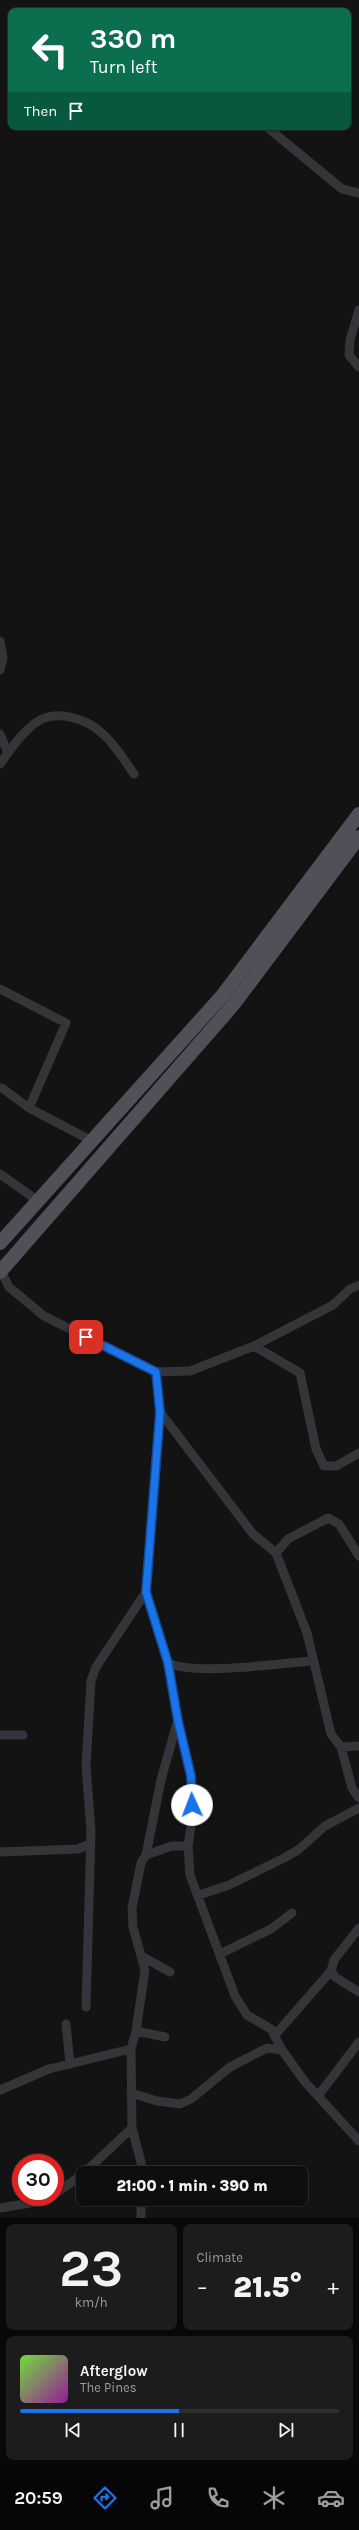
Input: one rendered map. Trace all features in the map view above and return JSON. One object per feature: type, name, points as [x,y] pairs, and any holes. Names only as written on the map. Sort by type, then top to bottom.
[{"type":"main road","points":[[0,1243],[222,996],[359,814]]},
{"type":"main road","points":[[1,1271],[233,1005],[359,837]]},
{"type":"street","points":[[271,130],[342,189],[359,193]]},
{"type":"street","points":[[359,310],[350,340],[349,355],[359,367]]},
{"type":"street","points":[[0,641],[3,658],[0,670]]},
{"type":"street","points":[[0,764],[34,723],[45,718],[66,716],[89,724],[104,734],[134,774]]},
{"type":"street","points":[[0,734],[8,753]]},
{"type":"street","points":[[0,989],[66,1023],[29,1108]]},
{"type":"street","points":[[2,1088],[29,1108],[92,1141]]},
{"type":"street","points":[[0,1174],[38,1201]]},
{"type":"street","points":[[1,1271],[9,1287],[44,1316],[156,1372],[190,1371],[254,1346],[333,1304],[350,1288],[359,1285]]},
{"type":"street","points":[[254,1346],[300,1372],[316,1449],[324,1466],[336,1466],[359,1453]]},
{"type":"street","points":[[156,1372],[160,1412],[146,1592],[168,1663],[178,1721],[191,1776],[192,1820],[188,1846],[190,1875],[235,1996],[247,2015],[271,2029],[282,2050],[318,2096],[359,2141]]},
{"type":"street","points":[[160,1412],[253,1534],[276,1553],[307,1633],[331,1734],[341,1748],[352,1788],[359,1798]]},
{"type":"street","points":[[276,1553],[288,1539],[328,1518],[339,1524],[359,1556]]},
{"type":"street","points":[[86,2008],[90,1844],[86,1766],[91,1681],[96,1667],[146,1592]]},
{"type":"street","points":[[168,1663],[179,1668],[202,1669],[313,1661]]},
{"type":"street","points":[[141,2166],[132,2128],[130,2048],[136,2031],[145,1970],[143,1957],[133,1928],[132,1908],[141,1862],[146,1855],[161,1780],[178,1721]]},
{"type":"street","points":[[0,1735],[23,1735]]},
{"type":"street","points":[[341,1748],[359,1746]]},
{"type":"street","points":[[199,1896],[229,1885],[284,1858],[298,1850],[325,1826],[359,1808]]},
{"type":"street","points":[[0,1852],[78,1849],[90,1844]]},
{"type":"street","points":[[146,1855],[172,1846],[188,1846]]},
{"type":"street","points":[[78,1849],[89,1856]]},
{"type":"street","points":[[220,1954],[271,1929],[292,1913]]},
{"type":"street","points":[[275,2035],[331,1971],[334,1960],[359,1928]]},
{"type":"street","points":[[143,1957],[170,1972]]},
{"type":"street","points":[[331,1971],[335,1977],[359,1992]]},
{"type":"street","points":[[66,2024],[70,2064]]},
{"type":"street","points":[[136,2031],[164,2037]]},
{"type":"street","points":[[318,2096],[359,2042]]},
{"type":"street","points":[[0,2090],[49,2069],[130,2048]]},
{"type":"street","points":[[131,2093],[157,2101],[180,2104],[191,2099],[230,2067],[267,2048],[282,2050]]},
{"type":"street","points":[[91,2166],[132,2128]]},
{"type":"street","points":[[64,2187],[76,2179]]},
{"type":"street","points":[[0,2208],[12,2206]]},
{"type":"street","points":[[141,2206],[141,2218]]},
{"type":"route","points":[[86,1337],[156,1372],[160,1412],[149,1535],[146,1592],[168,1663],[178,1721],[191,1776],[192,1805]]}]
